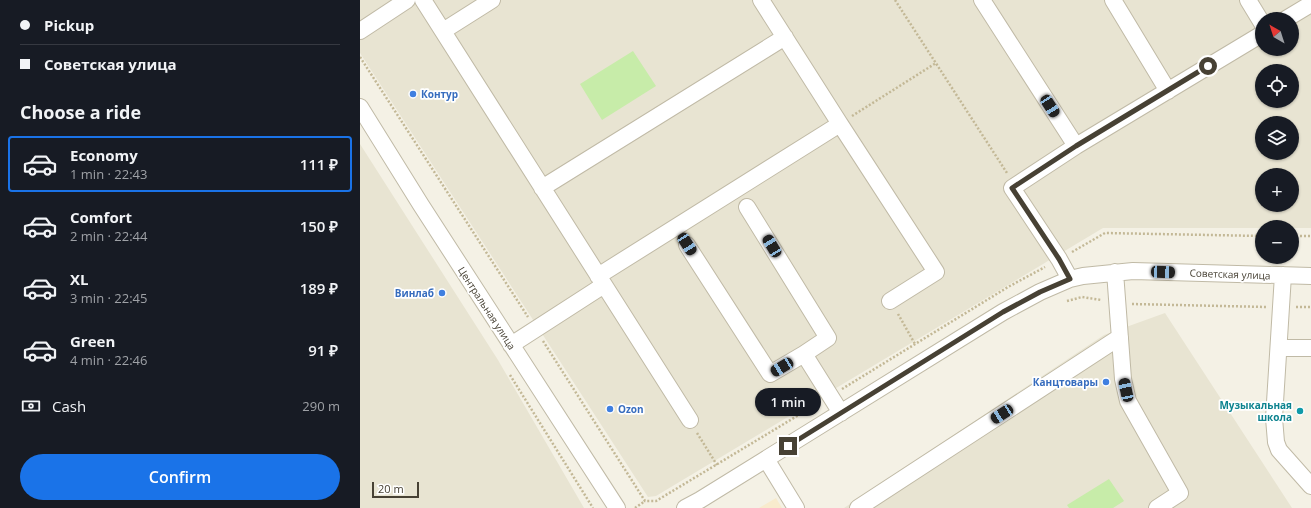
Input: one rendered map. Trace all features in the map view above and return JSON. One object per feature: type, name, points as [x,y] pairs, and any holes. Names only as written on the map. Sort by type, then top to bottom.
[{"type":"street","points":[[360,31],[407,0]]},
{"type":"street","points":[[423,0],[690,420]]},
{"type":"street","points":[[443,31],[492,0]]},
{"type":"street","points":[[761,0],[936,272],[890,301]]},
{"type":"street","points":[[982,0],[1076,146]]},
{"type":"street","points":[[1113,0],[1168,91]]},
{"type":"street","points":[[1248,0],[1255,12]]},
{"type":"street","points":[[1298,12],[1311,4]]},
{"type":"street","points":[[542,188],[785,37]]},
{"type":"street","points":[[1070,279],[1059,259],[1012,188],[1076,146],[1255,38]]},
{"type":"street","name":"Центральная улица","points":[[360,107],[421,205],[617,508]]},
{"type":"street","points":[[511,345],[536,329],[601,280],[840,124]]},
{"type":"street","points":[[687,244],[770,374],[804,354],[828,338],[747,207]]},
{"type":"street","name":"Советская улица","points":[[685,508],[1003,312],[1040,292],[1070,279],[1083,276],[1133,271],[1311,276]]},
{"type":"street","points":[[1115,272],[1123,379],[1128,401],[1180,493],[1157,508]]},
{"type":"street","points":[[1284,275],[1274,418],[1276,442],[1282,454],[1311,486]]},
{"type":"street","points":[[858,508],[1120,337]]},
{"type":"street","points":[[1279,348],[1311,348]]},
{"type":"street","points":[[804,354],[841,413]]},
{"type":"street","points":[[766,459],[796,508]]},
{"type":"path","points":[[895,0],[1015,186]]},
{"type":"path","points":[[360,57],[645,501]]},
{"type":"path","points":[[840,124],[936,63]]},
{"type":"path","points":[[635,508],[645,501],[656,501],[1008,287],[1105,233],[1255,236]]},
{"type":"path","points":[[1299,236],[1311,236]]},
{"type":"path","points":[[1067,301],[1082,297],[1096,298],[1117,304],[1272,307]]},
{"type":"path","points":[[890,301],[915,344]]},
{"type":"path","points":[[1296,307],[1311,307]]},
{"type":"path","points":[[690,420],[717,465]]},
{"type":"shaded area","points":[[360,0],[1311,0],[1311,228],[1299,228],[1299,220],[1255,220],[1255,228],[1103,228],[656,496],[648,497],[360,53]]},
{"type":"shaded area","points":[[360,144],[498,360],[584,508],[360,508]]},
{"type":"shaded area","points":[[1165,313],[1292,508],[844,508],[1104,335]]},
{"type":"shaded area","points":[[776,498],[782,508],[759,508]]},
{"type":"green space","points":[[633,51],[656,86],[602,120],[580,84]]},
{"type":"green space","points":[[1109,479],[1124,501],[1113,508],[1069,508],[1067,505]]},
{"type":"place","name":"Контур","points":[[413,94]]},
{"type":"place","name":"Винлаб","points":[[442,293]]},
{"type":"place","name":"Канцтовары","points":[[1106,382]]},
{"type":"place","name":"Ozon","points":[[610,409]]},
{"type":"place","name":"Музыкальная школа","points":[[1300,411]]},
{"type":"route","points":[[788,446],[1003,312],[1040,292],[1070,279],[1059,259],[1012,188],[1076,146],[1208,66]]}]
